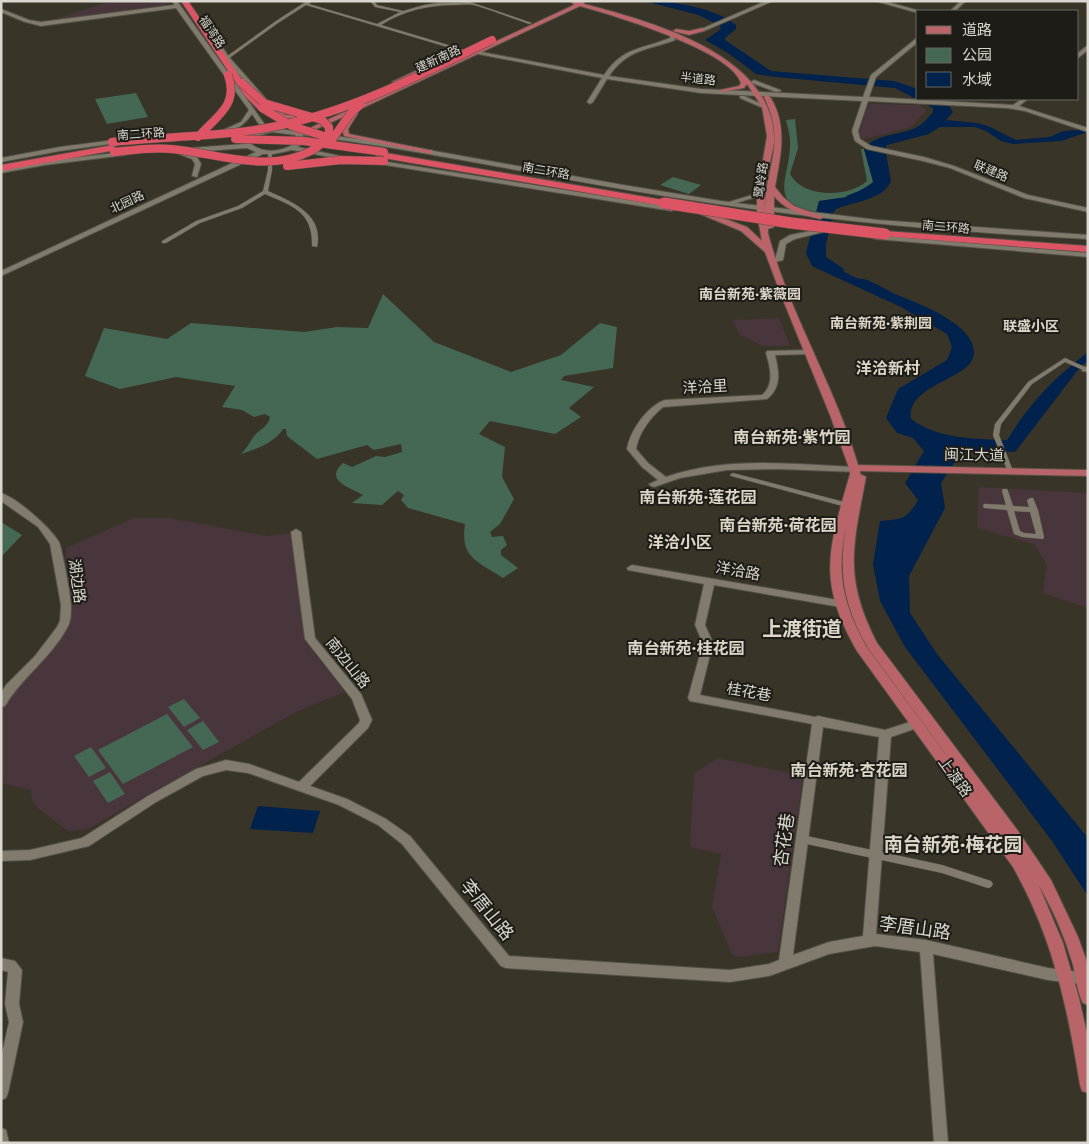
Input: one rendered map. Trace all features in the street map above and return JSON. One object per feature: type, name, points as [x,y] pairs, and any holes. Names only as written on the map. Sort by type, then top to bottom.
[{"type":"highway","name":"福湾路","points":[[179,2],[232,74],[242,83]]},
{"type":"highway","points":[[134,139],[258,129],[304,120],[368,97],[494,42]]},
{"type":"highway","points":[[204,154],[230,162],[253,165],[279,163],[308,156],[330,144],[350,114],[365,102],[494,42]]},
{"type":"highway","points":[[113,147],[134,139],[169,134],[194,126],[215,116],[221,110],[232,74]]},
{"type":"highway","points":[[232,74],[234,86],[230,102],[196,140],[196,152],[203,158],[227,166],[252,168],[384,154]]},
{"type":"highway","points":[[1,170],[6,163],[113,147],[169,149],[255,162],[281,160],[307,153],[322,144],[329,137],[329,127],[322,120],[264,103],[242,83]]},
{"type":"highway","points":[[242,83],[256,103],[283,122],[317,135],[384,154],[609,198]]},
{"type":"highway","name":"南二环路","points":[[113,147],[242,142],[300,145],[384,154],[566,182],[756,218],[886,232],[1007,242],[1088,244]]},
{"type":"highway","name":"南二环路","points":[[384,154],[575,188],[665,201]]},
{"type":"highway","points":[[542,185],[575,188]]},
{"type":"highway","points":[[1007,242],[1088,239]]},
{"type":"highway","points":[[1007,242],[1088,252]]},
{"type":"main road","points":[[188,1],[227,58],[278,114],[297,118],[314,115],[360,98]]},
{"type":"main road","points":[[703,44],[693,36],[702,30],[771,1]]},
{"type":"main road","points":[[878,1],[916,11]]},
{"type":"main road","points":[[884,1],[916,11]]},
{"type":"main road","points":[[953,10],[964,1]]},
{"type":"main road","points":[[1,10],[27,21],[41,24],[179,2],[251,111],[266,130]]},
{"type":"main road","name":"建新南路","points":[[297,133],[312,129],[376,100],[477,53],[530,23],[580,2]]},
{"type":"main road","name":"建新南路","points":[[289,130],[464,51],[494,42],[580,2]]},
{"type":"main road","name":"鹭岭路","points":[[580,2],[658,28],[692,42],[723,61],[761,94],[771,135],[762,180],[760,209],[847,426],[857,471]]},
{"type":"main road","name":"鹭岭路","points":[[580,2],[638,18],[673,30],[703,44],[732,62],[754,82],[776,113],[780,138],[771,186],[770,210],[765,223],[770,252],[857,471]]},
{"type":"main road","points":[[590,102],[620,59],[626,55],[672,40],[674,36],[658,28]]},
{"type":"main road","points":[[673,30],[688,32],[702,30]]},
{"type":"main road","points":[[663,43],[679,40],[692,42]]},
{"type":"main road","points":[[864,98],[871,78],[875,73],[916,41]]},
{"type":"main road","points":[[1079,53],[1088,43]]},
{"type":"main road","points":[[1079,53],[1088,47]]},
{"type":"main road","name":"半道路","points":[[477,53],[670,88],[761,94],[1014,104]]},
{"type":"main road","points":[[1079,53],[1088,55]]},
{"type":"main road","points":[[723,92],[742,87],[744,83],[742,76]]},
{"type":"main road","points":[[754,82],[791,95]]},
{"type":"main road","points":[[723,92],[749,99],[764,107]]},
{"type":"main road","points":[[776,113],[775,105],[778,101],[791,95]]},
{"type":"main road","name":"联建路","points":[[864,98],[855,135],[857,140],[865,146],[952,168],[1026,197],[1088,210]]},
{"type":"main road","points":[[264,100],[278,122],[278,129]]},
{"type":"main road","points":[[376,100],[355,113],[345,129],[346,135],[429,152],[715,202],[820,216]]},
{"type":"main road","points":[[1014,104],[1088,129]]},
{"type":"main road","points":[[210,135],[239,126],[246,120],[251,111]]},
{"type":"main road","points":[[6,163],[106,142],[210,135],[252,135],[266,130],[278,129],[429,152]]},
{"type":"main road","points":[[294,148],[302,140],[297,133]]},
{"type":"main road","points":[[250,148],[246,140],[252,135]]},
{"type":"main road","points":[[1,170],[86,158],[171,151],[250,148],[266,152],[294,148],[834,233],[1088,252]]},
{"type":"main road","name":"北园路","points":[[1,266],[195,176],[250,148]]},
{"type":"main road","points":[[171,151],[185,153],[195,158],[198,164],[195,176]]},
{"type":"main road","name":"北园路","points":[[1,274],[266,152]]},
{"type":"main road","points":[[715,202],[736,202],[751,198],[756,194],[758,185],[762,180]]},
{"type":"main road","points":[[771,186],[776,196],[788,206],[798,211],[820,216],[959,231],[1088,239]]},
{"type":"main road","points":[[704,214],[744,229],[757,238],[770,252]]},
{"type":"main road","points":[[779,260],[783,243],[793,237],[821,231]]},
{"type":"main road","name":"洋洽里","points":[[664,480],[645,465],[631,449],[632,440],[658,405],[764,397],[770,393],[774,385],[774,369],[770,353],[809,352]]},
{"type":"main road","points":[[654,484],[692,471],[725,467],[857,471]]},
{"type":"main road","name":"闽江大道","points":[[857,471],[1088,479]]},
{"type":"main road","name":"上渡路","points":[[857,471],[846,505],[834,555],[834,578],[840,603],[861,648],[1024,872],[1053,931],[1067,977],[1088,1085]]},
{"type":"main road","name":"上渡路","points":[[857,471],[846,564],[850,597],[859,621],[872,644],[1038,869],[1067,924],[1086,979],[1088,998]]},
{"type":"main road","name":"闽江大道","points":[[949,473],[1010,471],[1088,473]]},
{"type":"main road","name":"湖边路","points":[[1,496],[41,525],[55,544],[66,605],[65,621],[62,628],[39,659],[10,688],[1,703]]},
{"type":"main road","name":"南边山路","points":[[296,532],[310,639],[357,697],[366,720],[364,725],[301,787]]},
{"type":"main road","name":"洋洽路","points":[[632,568],[840,603]]},
{"type":"main road","name":"桂花巷","points":[[710,581],[700,625],[708,643],[694,698],[885,734],[916,724]]},
{"type":"main road","name":"杏花巷","points":[[786,964],[818,720]]},
{"type":"main road","points":[[869,940],[885,734]]},
{"type":"main road","name":"李厝山路","points":[[1,856],[30,855],[85,842],[152,799],[200,772],[217,766],[240,766],[357,808],[400,834],[506,962],[721,976],[755,973],[829,948],[869,940],[889,940],[926,946],[1067,977],[1086,979]]},
{"type":"main road","points":[[926,946],[941,1143]]},
{"type":"main road","points":[[1,964],[10,965],[15,970],[16,975],[12,1004],[16,1019],[1,1093]]},
{"type":"main road","points":[[1,1136],[2,1143]]},
{"type":"street","points":[[372,1],[376,6],[403,12]]},
{"type":"street","points":[[453,4],[461,1]]},
{"type":"street","points":[[467,1],[530,23]]},
{"type":"street","points":[[227,58],[276,22],[308,2],[378,26],[464,51]]},
{"type":"street","points":[[378,26],[403,12],[426,6],[474,4]]},
{"type":"street","points":[[164,242],[198,222],[240,207],[265,192],[270,170],[266,152]]},
{"type":"street","points":[[265,192],[302,209],[317,233],[315,246]]},
{"type":"street","points":[[1010,471],[996,435],[998,424],[1026,387],[1065,360],[1086,370]]},
{"type":"street","points":[[733,475],[846,505]]},
{"type":"street","points":[[1005,491],[1017,532],[1022,535],[1038,537],[1031,500]]},
{"type":"street","points":[[987,506],[1034,510]]},
{"type":"street","points":[[802,839],[942,869],[988,884]]},
{"type":"shaded area","points":[[111,1],[165,1],[167,5],[50,21]]},
{"type":"shaded area","points":[[871,104],[919,105],[927,110],[911,127],[861,140],[859,133],[867,107]]},
{"type":"shaded area","points":[[779,318],[790,346],[763,346],[739,334],[733,320]]},
{"type":"shaded area","points":[[979,487],[1088,493],[1088,608],[1043,593],[1047,565],[1034,544],[977,528]]},
{"type":"shaded area","points":[[134,518],[169,518],[267,536],[292,533],[296,546],[306,642],[345,692],[300,710],[88,829],[68,831],[38,808],[32,801],[31,790],[1,783],[1,709],[70,622],[66,548]]},
{"type":"shaded area","points":[[718,758],[803,776],[778,952],[739,957],[732,954],[712,907],[721,854],[690,847],[694,773]]},
{"type":"green space","points":[[136,93],[148,117],[107,124],[95,99]]},
{"type":"green space","points":[[795,119],[798,148],[790,174],[796,182],[805,188],[826,193],[838,193],[859,187],[867,181],[861,149],[864,149],[874,182],[860,192],[848,197],[819,201],[816,212],[791,203],[786,197],[784,188],[790,143],[786,120]]},
{"type":"green space","points":[[673,177],[701,185],[689,194],[660,185]]},
{"type":"green space","points":[[383,294],[434,342],[511,372],[561,355],[600,323],[617,327],[613,368],[564,376],[561,380],[594,387],[569,408],[581,417],[555,434],[490,421],[479,434],[505,447],[502,477],[514,499],[500,524],[490,532],[492,537],[503,536],[507,545],[501,550],[501,555],[518,568],[503,578],[478,562],[468,552],[464,535],[465,524],[408,508],[401,500],[404,495],[398,491],[382,505],[352,503],[363,495],[346,487],[337,479],[338,469],[343,463],[352,467],[376,456],[385,457],[402,452],[401,444],[374,450],[367,445],[317,459],[287,436],[286,429],[283,429],[270,442],[241,454],[254,436],[268,423],[270,417],[265,414],[254,417],[242,410],[222,407],[235,386],[176,377],[120,389],[85,376],[104,328],[167,339],[191,323],[304,332],[337,327],[368,328]]},
{"type":"green space","points":[[1,522],[22,535],[1,557]]},
{"type":"green space","points":[[184,699],[200,718],[184,727],[168,707]]},
{"type":"green space","points":[[167,714],[193,747],[123,784],[98,750]]},
{"type":"green space","points":[[203,721],[219,742],[203,750],[187,730]]},
{"type":"green space","points":[[91,747],[106,768],[89,777],[74,756]]},
{"type":"green space","points":[[110,772],[125,794],[108,803],[93,781]]},
{"type":"water","points":[[644,1],[692,6],[727,19],[736,25],[736,29],[725,40],[771,71],[894,81],[916,88],[916,99],[895,88],[756,74],[728,53],[705,40],[721,29],[720,26],[699,15]]},
{"type":"water","points":[[918,100],[942,101],[953,112],[946,120],[988,126],[1016,140],[1049,137],[1064,131],[1088,129],[1088,132],[1061,141],[1013,144],[1001,141],[986,131],[975,127],[940,127],[929,134],[887,145],[885,148],[891,181],[882,192],[875,196],[836,209],[833,213],[826,244],[826,257],[844,269],[841,276],[868,280],[944,316],[966,333],[972,343],[974,354],[970,363],[962,370],[928,390],[918,398],[912,407],[911,419],[933,431],[957,437],[1007,440],[1043,392],[1088,352],[1088,361],[1081,366],[1015,452],[958,449],[954,463],[941,483],[945,508],[909,576],[910,613],[937,654],[1088,838],[1088,896],[1052,841],[905,647],[880,601],[873,564],[880,521],[903,517],[914,507],[918,500],[905,483],[924,451],[913,438],[897,433],[886,418],[898,389],[947,360],[952,347],[947,334],[901,307],[812,266],[806,253],[819,201],[847,197],[873,182],[864,149],[881,137],[918,127],[933,112],[933,108]]},
{"type":"water","points":[[258,806],[320,811],[313,833],[250,829]]},
{"type":"waterway","points":[[827,266],[865,286]]},
{"type":"district","name":"南台新苑·紫薇园","points":[[750,294]]},
{"type":"district","name":"南台新苑·紫荆园","points":[[881,323]]},
{"type":"district","name":"联盛小区","points":[[1031,326]]},
{"type":"district","name":"洋洽新村","points":[[888,368]]},
{"type":"district","name":"南台新苑·紫竹园","points":[[792,437]]},
{"type":"district","name":"南台新苑·莲花园","points":[[698,497]]},
{"type":"district","name":"南台新苑·荷花园","points":[[778,525]]},
{"type":"district","name":"洋洽小区","points":[[680,542]]},
{"type":"district","name":"上渡街道","points":[[802,629]]},
{"type":"district","name":"南台新苑·桂花园","points":[[686,648]]},
{"type":"district","name":"南台新苑·杏花园","points":[[849,770]]},
{"type":"district","name":"南台新苑·梅花园","points":[[953,844]]}]
